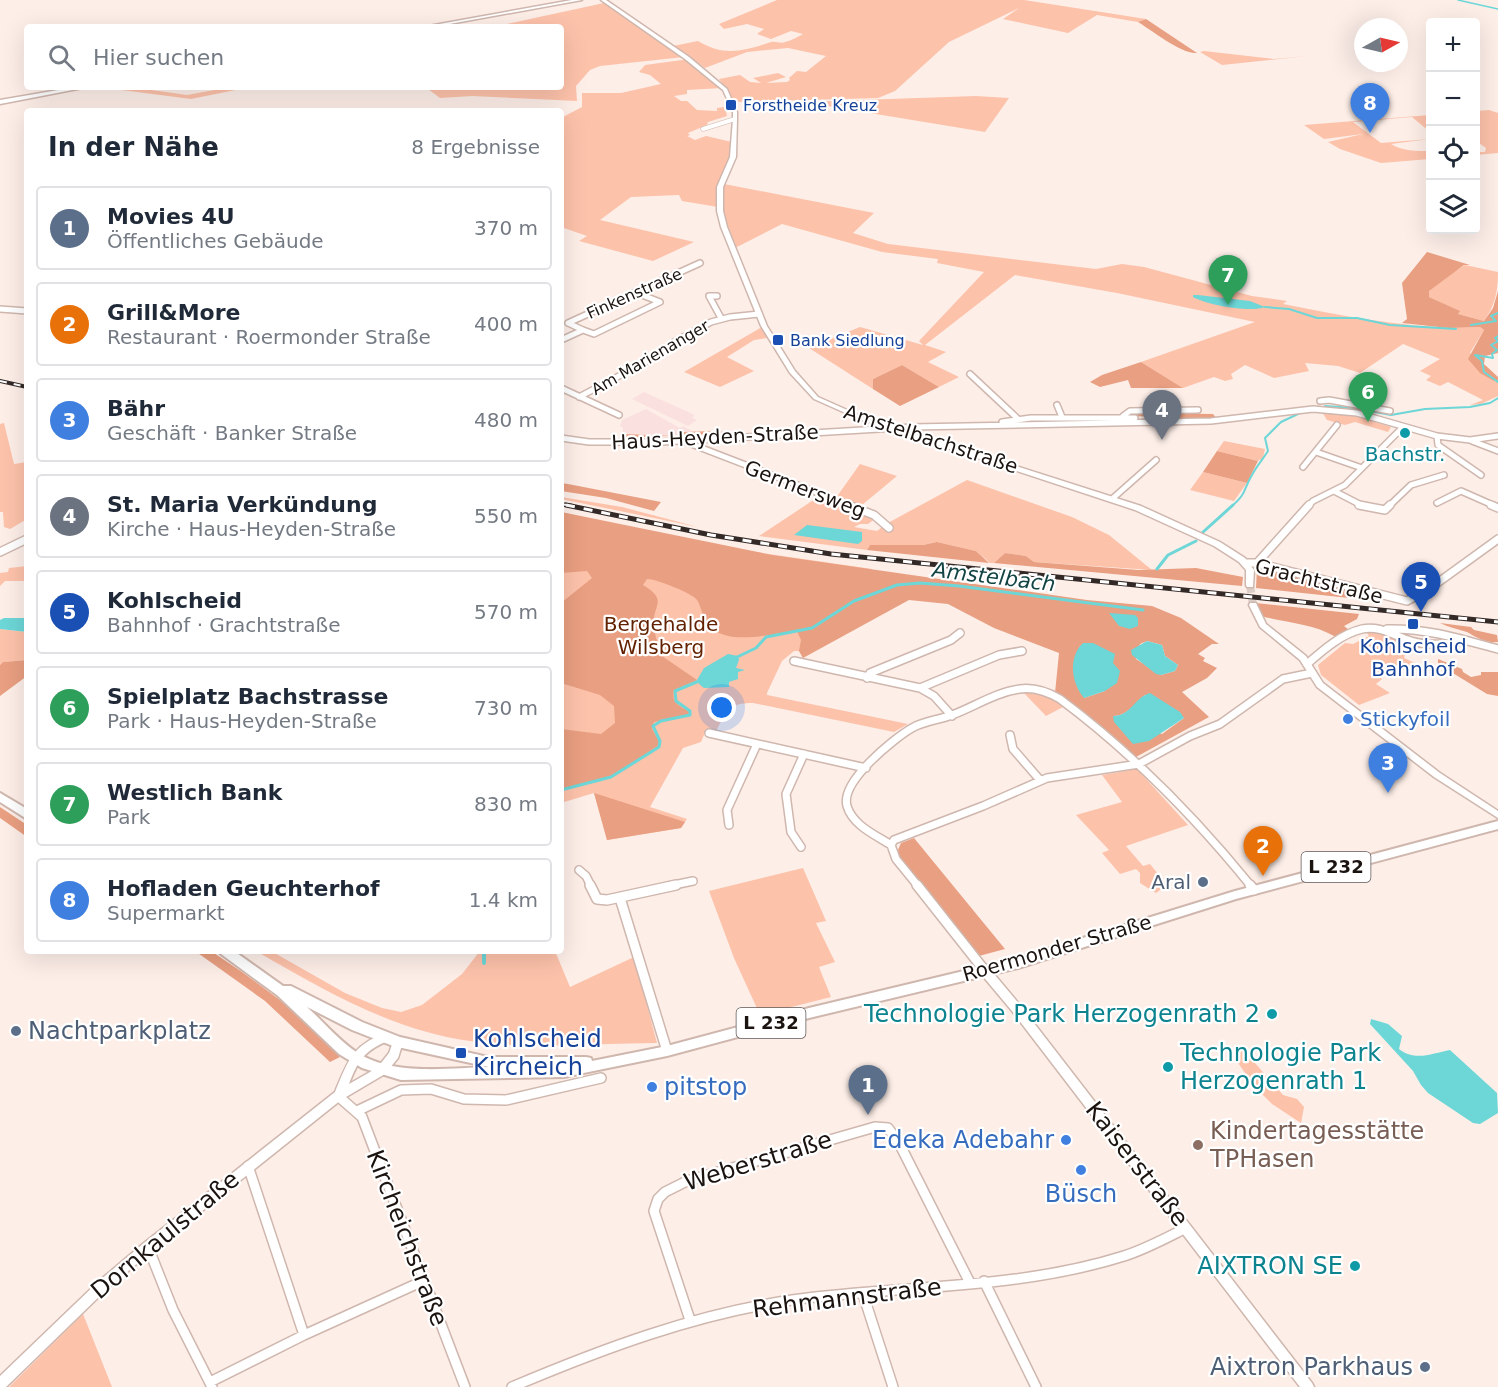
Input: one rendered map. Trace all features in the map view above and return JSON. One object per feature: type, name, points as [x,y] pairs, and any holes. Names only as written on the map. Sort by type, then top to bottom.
[{"type":"main road","points":[[442,24],[580,0]]},
{"type":"main road","points":[[0,102],[68,90]]},
{"type":"main road","points":[[0,797],[24,813]]},
{"type":"main road","name":"Roermonder Straße","points":[[271,982],[309,1016],[340,1049],[354,1060],[381,1071],[401,1074],[564,1071],[667,1051],[809,1013],[985,971],[1254,890],[1498,825]]},
{"type":"main road","name":"Roermonder Straße","points":[[229,954],[271,982],[357,1026],[392,1039],[488,1062],[614,1062]]},
{"type":"street","points":[[603,0],[718,81],[728,93],[735,119],[703,129]]},
{"type":"street","name":"Amstelbachstraße","points":[[735,119],[733,157],[720,187],[720,211],[759,314],[792,372],[816,398],[892,428],[911,430],[1112,499],[1200,537]]},
{"type":"street","name":"Finkenstraße","points":[[564,325],[700,263]]},
{"type":"street","points":[[583,330],[594,334],[660,302],[637,293]]},
{"type":"street","name":"Am Marienanger","points":[[717,296],[709,296],[721,318]]},
{"type":"street","points":[[0,309],[24,311]]},
{"type":"street","name":"Am Marienanger","points":[[579,397],[651,359],[674,342],[721,318],[759,314]]},
{"type":"street","name":"Finkenstraße","points":[[568,323],[583,330]]},
{"type":"street","name":"Finkenstraße","points":[[564,339],[583,330]]},
{"type":"street","points":[[970,374],[1018,419]]},
{"type":"street","points":[[564,390],[619,415]]},
{"type":"street","points":[[1320,401],[1329,400],[1359,409],[1402,427],[1437,436],[1470,440],[1498,451]]},
{"type":"street","points":[[1058,405],[1062,417]]},
{"type":"street","points":[[911,430],[1155,421],[1211,421],[1222,425],[1243,422],[1247,417],[1308,409],[1390,411]]},
{"type":"street","points":[[1123,416],[1130,411],[1198,410]]},
{"type":"street","points":[[999,425],[1018,419],[1062,417],[1123,416],[1155,421]]},
{"type":"street","points":[[1303,467],[1338,425]]},
{"type":"street","points":[[1257,563],[1313,501],[1345,485],[1402,427]]},
{"type":"street","name":"Haus-Heyden-Straße","points":[[564,438],[589,442],[684,441],[892,428]]},
{"type":"street","points":[[1437,436],[1438,445],[1481,475]]},
{"type":"street","points":[[1470,440],[1498,436]]},
{"type":"street","name":"Germersweg","points":[[684,441],[874,515],[889,528]]},
{"type":"street","points":[[1316,452],[1362,468]]},
{"type":"street","points":[[1112,499],[1156,460]]},
{"type":"street","points":[[1334,492],[1378,510],[1385,510],[1411,485],[1444,475]]},
{"type":"street","points":[[1437,503],[1461,491],[1498,508]]},
{"type":"street","name":"Grachtstraße","points":[[1200,537],[1234,554],[1245,563],[1257,563],[1406,602],[1429,589],[1498,539]]},
{"type":"street","points":[[0,552],[24,540]]},
{"type":"street","points":[[1245,563],[1250,570],[1250,585]]},
{"type":"street","points":[[1253,605],[1263,625],[1307,664],[1320,685],[1437,775],[1498,815]]},
{"type":"street","points":[[1307,664],[1353,632],[1368,628],[1414,628],[1498,649]]},
{"type":"street","points":[[1386,629],[1411,641],[1442,645],[1462,641]]},
{"type":"street","points":[[867,678],[870,673],[951,640],[960,633]]},
{"type":"street","points":[[920,688],[999,655],[1022,651]]},
{"type":"street","points":[[794,661],[920,688],[934,696],[952,716]]},
{"type":"street","points":[[888,843],[983,806],[1040,780],[1060,774],[1139,764],[1190,736],[1220,724],[1254,697],[1283,679],[1312,673]]},
{"type":"street","points":[[985,971],[896,859],[888,843],[863,829],[846,806],[845,798],[866,768],[884,749],[916,726],[952,716],[1013,691],[1036,688],[1060,699],[1139,764],[1254,890]]},
{"type":"street","points":[[709,734],[866,768]]},
{"type":"street","points":[[1010,735],[1013,749],[1040,780]]},
{"type":"street","points":[[729,825],[727,810],[757,744]]},
{"type":"street","points":[[801,847],[791,832],[786,794],[804,754]]},
{"type":"street","points":[[579,870],[586,876],[597,899],[607,900],[693,881]]},
{"type":"street","points":[[620,898],[667,1051]]},
{"type":"street","name":"Kaiserstraße","points":[[985,971],[1308,1387]]},
{"type":"street","name":"Dornkaulstraße","points":[[0,1384],[103,1285],[148,1246],[338,1096],[381,1071],[394,1055],[392,1039],[364,1046],[354,1060],[338,1096]]},
{"type":"street","points":[[357,1111],[401,1090],[431,1089],[464,1099],[506,1100],[601,1078]]},
{"type":"street","name":"Kircheichstraße","points":[[338,1096],[362,1117],[465,1387]]},
{"type":"street","name":"Weberstraße","points":[[690,1320],[654,1211],[657,1198],[665,1190],[687,1181],[875,1127],[888,1128],[899,1143],[970,1283]]},
{"type":"street","points":[[248,1166],[304,1335]]},
{"type":"street","name":"Rehmannstraße","points":[[512,1387],[634,1338],[690,1320],[791,1301],[1045,1275],[1124,1256],[1186,1228]]},
{"type":"street","points":[[148,1246],[174,1310],[211,1384],[304,1335],[423,1281]]},
{"type":"street","points":[[984,1281],[1036,1387]]},
{"type":"street","points":[[863,1294],[893,1387]]},
{"type":"shaded area","points":[[1146,19],[1197,53],[1191,53],[1176,46],[1138,22]]},
{"type":"shaded area","points":[[1427,252],[1470,265],[1464,265],[1429,291],[1429,297],[1460,311],[1458,314],[1484,321],[1493,308],[1498,291],[1498,353],[1485,356],[1484,364],[1498,377],[1498,380],[1494,381],[1480,373],[1468,359],[1484,330],[1480,327],[1448,328],[1402,323],[1407,319],[1402,283]]},
{"type":"shaded area","points":[[1141,362],[1183,388],[1131,388],[1128,380],[1100,387],[1090,382],[1102,375]]},
{"type":"shaded area","points":[[902,365],[939,387],[900,406],[873,389],[873,379]]},
{"type":"shaded area","points":[[644,392],[695,415],[692,418],[697,420],[688,426],[632,399]]},
{"type":"shaded area","points":[[646,409],[680,428],[683,426],[692,431],[713,431],[685,432],[674,436],[623,434],[623,428],[620,426],[622,420]]},
{"type":"shaded area","points":[[1133,413],[1213,414],[1217,419],[1167,420],[1163,417],[1130,416]]},
{"type":"shaded area","points":[[685,432],[739,433],[675,436]]},
{"type":"shaded area","points":[[623,434],[671,436],[622,438]]},
{"type":"shaded area","points":[[1217,451],[1258,461],[1247,483],[1203,472]]},
{"type":"shaded area","points":[[564,484],[661,502],[654,511],[606,498],[564,491]]},
{"type":"shaded area","name":"Bergehalde Wilsberg","points":[[564,513],[772,555],[1087,600],[1152,606],[1181,618],[1219,644],[1212,644],[1198,654],[1205,658],[1203,661],[1217,668],[1207,678],[1182,692],[1209,717],[1136,757],[1055,693],[1059,653],[994,628],[948,604],[909,600],[803,658],[799,651],[801,640],[797,631],[747,637],[719,633],[706,623],[700,605],[694,597],[674,587],[647,579],[643,585],[656,595],[658,600],[654,627],[662,656],[697,680],[674,690],[673,694],[675,701],[689,711],[689,715],[654,722],[652,729],[659,741],[658,746],[611,777],[564,788],[564,729],[601,734],[615,723],[614,706],[600,695],[564,684],[564,601],[592,578],[587,571],[564,573]],"holes":[[[1147,641],[1162,645],[1165,656],[1178,665],[1175,671],[1161,675],[1136,659],[1140,644]],[[1080,646],[1105,691],[1084,698],[1073,667]],[[1145,695],[1184,718],[1162,734],[1114,716],[1127,711]]]},
{"type":"shaded area","points":[[937,542],[976,551],[989,563],[867,550],[870,545],[923,545]]},
{"type":"shaded area","points":[[1005,553],[1026,556],[1034,562],[1139,570],[1196,568],[1243,577],[1242,586],[994,563]]},
{"type":"shaded area","points":[[1257,568],[1381,599],[1377,601],[1256,588]]},
{"type":"shaded area","points":[[1256,603],[1359,614],[1357,619],[1344,626],[1349,630],[1336,637],[1309,626],[1261,616]]},
{"type":"shaded area","points":[[1440,623],[1471,627],[1474,630],[1497,635],[1498,642],[1485,641]]},
{"type":"shaded area","points":[[1438,659],[1462,669],[1471,677],[1481,675],[1481,672],[1498,672],[1498,696],[1487,694],[1438,664]]},
{"type":"shaded area","points":[[24,660],[24,678],[0,696],[0,665],[3,662]]},
{"type":"shaded area","points":[[594,793],[685,822],[681,828],[607,840]]},
{"type":"shaded area","points":[[0,807],[24,823],[24,835],[0,818]]},
{"type":"shaded area","points":[[914,838],[1005,949],[979,956],[900,858],[898,850],[901,843]]},
{"type":"shaded area","points":[[199,954],[215,954],[242,972],[288,1006],[340,1057],[330,1062],[265,1001]]},
{"type":"green space","points":[[777,0],[1024,0],[1146,19],[1138,22],[1097,15],[1068,33],[1003,19],[1019,8],[949,42],[895,91],[878,98],[735,102],[719,79],[740,75],[750,82],[761,83],[753,78],[778,73],[786,77],[766,83],[787,82],[797,71],[806,72],[826,56],[788,48],[747,52],[705,68],[673,46],[698,41],[717,49],[734,51],[771,42],[783,43],[803,34],[791,31],[771,39],[757,34],[764,29],[747,24],[724,29],[719,24]]},
{"type":"green space","points":[[604,3],[684,57],[600,66],[590,70],[576,86],[577,101],[472,96],[440,98],[429,90],[564,90],[564,24],[507,24]]},
{"type":"green space","points":[[1200,52],[1274,59],[1307,56],[1222,65]]},
{"type":"green space","points":[[688,60],[722,88],[687,90],[687,94],[674,96],[681,101],[687,101],[697,110],[717,111],[717,108],[725,107],[727,116],[708,122],[707,125],[688,133],[690,135],[687,136],[695,140],[706,136],[732,142],[728,163],[717,187],[718,207],[682,201],[679,195],[631,197],[600,220],[694,242],[653,261],[579,241],[587,236],[564,228],[564,116],[582,107],[582,93],[621,93],[661,84],[650,75],[639,72],[645,65]]},
{"type":"green space","points":[[122,90],[151,90],[187,95],[214,90],[235,90],[191,99]]},
{"type":"green space","points":[[976,96],[1009,98],[985,132],[803,102]]},
{"type":"green space","points":[[1489,110],[1498,113],[1498,153],[1480,155],[1480,152],[1485,152],[1486,148],[1480,144],[1480,111]]},
{"type":"green space","points":[[1426,115],[1426,129],[1412,117],[1353,122],[1381,143],[1426,139],[1391,144],[1415,151],[1426,151],[1426,159],[1381,163],[1340,149],[1328,142],[1363,134],[1324,139],[1304,125]]},
{"type":"green space","points":[[724,184],[874,213],[853,233],[888,244],[1096,269],[1122,264],[1144,267],[1252,296],[1287,301],[1283,304],[1332,314],[1381,322],[1480,327],[1484,330],[1470,353],[1494,381],[1498,380],[1498,396],[1481,404],[1470,405],[1483,400],[1448,382],[1440,386],[1426,380],[1431,376],[1420,371],[1440,359],[1403,344],[1360,373],[1338,366],[1305,363],[1309,371],[1274,378],[1245,365],[1231,374],[1233,379],[1225,381],[1214,377],[1183,388],[1141,362],[1255,322],[1117,293],[1015,275],[925,345],[946,352],[928,362],[959,377],[939,387],[902,365],[873,379],[873,389],[809,348],[860,327],[923,345],[919,341],[984,272],[937,263],[938,259],[882,252],[782,224],[735,248],[723,209]]},
{"type":"green space","points":[[1465,265],[1498,272],[1495,298],[1484,321],[1458,314],[1459,311],[1429,297],[1432,286]]},
{"type":"green space","points":[[762,327],[767,338],[754,340],[727,357],[754,371],[720,387],[684,372]]},
{"type":"green space","points":[[1322,412],[1353,415],[1391,427],[1388,432],[1355,422],[1345,425],[1327,420]]},
{"type":"green space","points":[[4,423],[14,464],[24,462],[24,521],[10,529],[4,527],[3,512],[0,512],[0,424]]},
{"type":"green space","points":[[1224,441],[1265,449],[1263,458],[1258,461],[1217,451]]},
{"type":"green space","points":[[860,464],[897,476],[856,510],[876,518],[868,524],[854,527],[877,531],[967,480],[1072,517],[1109,535],[1152,570],[1034,562],[1026,556],[1005,553],[994,563],[990,563],[976,551],[937,542],[923,545],[870,545],[867,550],[759,536],[818,497],[833,502]]},
{"type":"green space","points":[[1203,472],[1247,483],[1234,501],[1190,490]]},
{"type":"green space","points":[[564,497],[622,507],[698,527],[564,500]]},
{"type":"green space","name":"Bergehalde Wilsberg","points":[[564,513],[728,548],[872,569],[803,658],[799,651],[794,651],[782,661],[767,695],[908,724],[894,732],[745,703],[729,710],[716,731],[706,730],[701,742],[683,748],[650,807],[687,819],[681,828],[607,840],[594,793],[564,802]]},
{"type":"green space","points":[[24,566],[24,581],[5,581],[0,586],[0,573],[8,572],[9,568]]},
{"type":"green space","points":[[0,629],[24,632],[24,660],[3,662],[0,665]]},
{"type":"green space","points":[[1367,633],[1387,635],[1407,645],[1400,652],[1405,655],[1404,658],[1415,663],[1403,670],[1399,667],[1379,676],[1382,679],[1376,684],[1390,693],[1359,705],[1321,675],[1318,665],[1345,643],[1353,644],[1369,636]]},
{"type":"green space","points":[[1023,692],[1045,695],[1063,707],[1046,716]]},
{"type":"green space","points":[[1137,769],[1188,825],[1126,846],[1143,866],[1150,864],[1167,885],[1156,893],[1140,883],[1140,873],[1136,869],[1120,874],[1102,853],[1109,850],[1076,815],[1122,802],[1102,775]]},
{"type":"green space","points":[[803,868],[826,921],[816,923],[835,962],[819,967],[831,997],[760,1015],[734,958],[709,891]]},
{"type":"green space","points":[[261,954],[276,954],[345,993],[382,1008],[401,1012],[422,1005],[462,974],[478,954],[556,954],[570,987],[634,957],[657,1043],[516,1045],[441,1036],[386,1018],[307,980]]},
{"type":"green space","points":[[1242,1048],[1283,1095],[1297,1099],[1304,1107],[1301,1123],[1272,1104],[1255,1087],[1231,1053]]},
{"type":"green space","points":[[83,1314],[112,1387],[9,1387]]},
{"type":"water","points":[[1193,295],[1250,301],[1265,307],[1250,309],[1229,307],[1193,297]]},
{"type":"water","points":[[807,525],[862,532],[862,541],[858,544],[794,535]]},
{"type":"water","points":[[1109,613],[1135,615],[1138,618],[1138,626],[1130,629],[1119,626]]},
{"type":"water","points":[[24,618],[24,632],[0,629],[0,620]]},
{"type":"water","points":[[1147,641],[1162,645],[1165,656],[1178,665],[1175,671],[1156,674],[1132,655],[1131,650]]},
{"type":"water","points":[[1083,643],[1093,643],[1115,654],[1113,663],[1120,671],[1117,683],[1105,691],[1084,698],[1076,685],[1073,670],[1075,655]]},
{"type":"water","points":[[728,654],[738,656],[736,668],[745,670],[738,672],[738,679],[729,682],[729,687],[704,688],[699,684],[697,680],[704,668]]},
{"type":"water","points":[[1150,693],[1180,712],[1184,718],[1149,741],[1133,744],[1114,722],[1113,716],[1129,710],[1140,698]]},
{"type":"water","points":[[1371,1019],[1388,1024],[1402,1036],[1399,1049],[1405,1053],[1424,1056],[1450,1050],[1497,1093],[1498,1113],[1480,1124],[1473,1123],[1428,1093],[1413,1071],[1370,1024]]},
{"type":"waterway","points":[[1458,0],[1498,9]]},
{"type":"waterway","points":[[1265,307],[1289,309],[1317,318],[1357,318],[1390,325],[1456,329]]},
{"type":"waterway","points":[[1471,325],[1496,321],[1491,316],[1498,313]]},
{"type":"waterway","name":"Amstelbach","points":[[1498,336],[1495,338],[1498,341],[1491,345],[1497,350],[1492,354],[1493,358],[1475,355],[1482,361],[1484,372],[1498,382]]},
{"type":"waterway","name":"Amstelbach","points":[[1364,410],[1391,415],[1425,409],[1470,407],[1490,403],[1498,398]]},
{"type":"waterway","name":"Amstelbach","points":[[1325,406],[1354,408]]},
{"type":"waterway","name":"Amstelbach","points":[[1232,506],[1243,494],[1268,451],[1265,438],[1281,422],[1300,413]]},
{"type":"waterway","name":"Amstelbach","points":[[1202,533],[1233,505]]},
{"type":"waterway","name":"Amstelbach","points":[[1157,569],[1168,555],[1196,541]]},
{"type":"waterway","name":"Amstelbach","points":[[735,658],[756,648],[766,637],[812,628],[854,601],[897,585],[920,583],[959,586],[1143,610]]},
{"type":"waterway","name":"Amstelbach","points":[[564,789],[611,777],[659,747],[660,741],[653,726],[661,721],[690,715],[690,711],[676,701],[675,691],[699,681]]},
{"type":"waterway","points":[[484,954],[484,963]]},
{"type":"tunnel","points":[[1250,585],[1253,605]]},
{"type":"railway","points":[[0,381],[24,386]]},
{"type":"railway","points":[[564,504],[573,506]]},
{"type":"railway","points":[[566,505],[711,535],[831,554],[1498,622]]},
{"type":"place","name":"Forstheide Kreuz","points":[[731,105]]},
{"type":"place","name":"Hofladen Geuchterhof","points":[[1370,133]]},
{"type":"place","name":"Westlich Bank","points":[[1228,305]]},
{"type":"place","name":"Bank Siedlung","points":[[778,340]]},
{"type":"place","name":"Spielplatz Bachstrasse","points":[[1368,422]]},
{"type":"place","name":"Bachstr.","points":[[1405,433]]},
{"type":"place","name":"St. Maria Verkündung","points":[[1162,440]]},
{"type":"place","name":"Kohlscheid","points":[[1421,612]]},
{"type":"place","name":"Kohlscheid Bahnhof","points":[[1413,624]]},
{"type":"place","name":"Stickyfoil","points":[[1348,719]]},
{"type":"place","name":"Bähr","points":[[1388,793]]},
{"type":"place","name":"Grill&More","points":[[1263,876]]},
{"type":"place","name":"Aral","points":[[1203,882]]},
{"type":"place","name":"Technologie Park Herzogenrath 2","points":[[1272,1014]]},
{"type":"place","name":"Nachtparkplatz","points":[[16,1031]]},
{"type":"place","name":"Kohlscheid Kircheich","points":[[461,1053]]},
{"type":"place","name":"Technologie Park Herzogenrath 1","points":[[1168,1067]]},
{"type":"place","name":"pitstop","points":[[652,1087]]},
{"type":"place","name":"Movies 4U","points":[[868,1115]]},
{"type":"place","name":"Edeka Adebahr","points":[[1066,1140]]},
{"type":"place","name":"Kindertagesstätte TPHasen","points":[[1198,1145]]},
{"type":"place","name":"Büsch","points":[[1081,1170]]},
{"type":"place","name":"AIXTRON SE","points":[[1355,1266]]},
{"type":"place","name":"Aixtron Parkhaus","points":[[1425,1367]]}]
